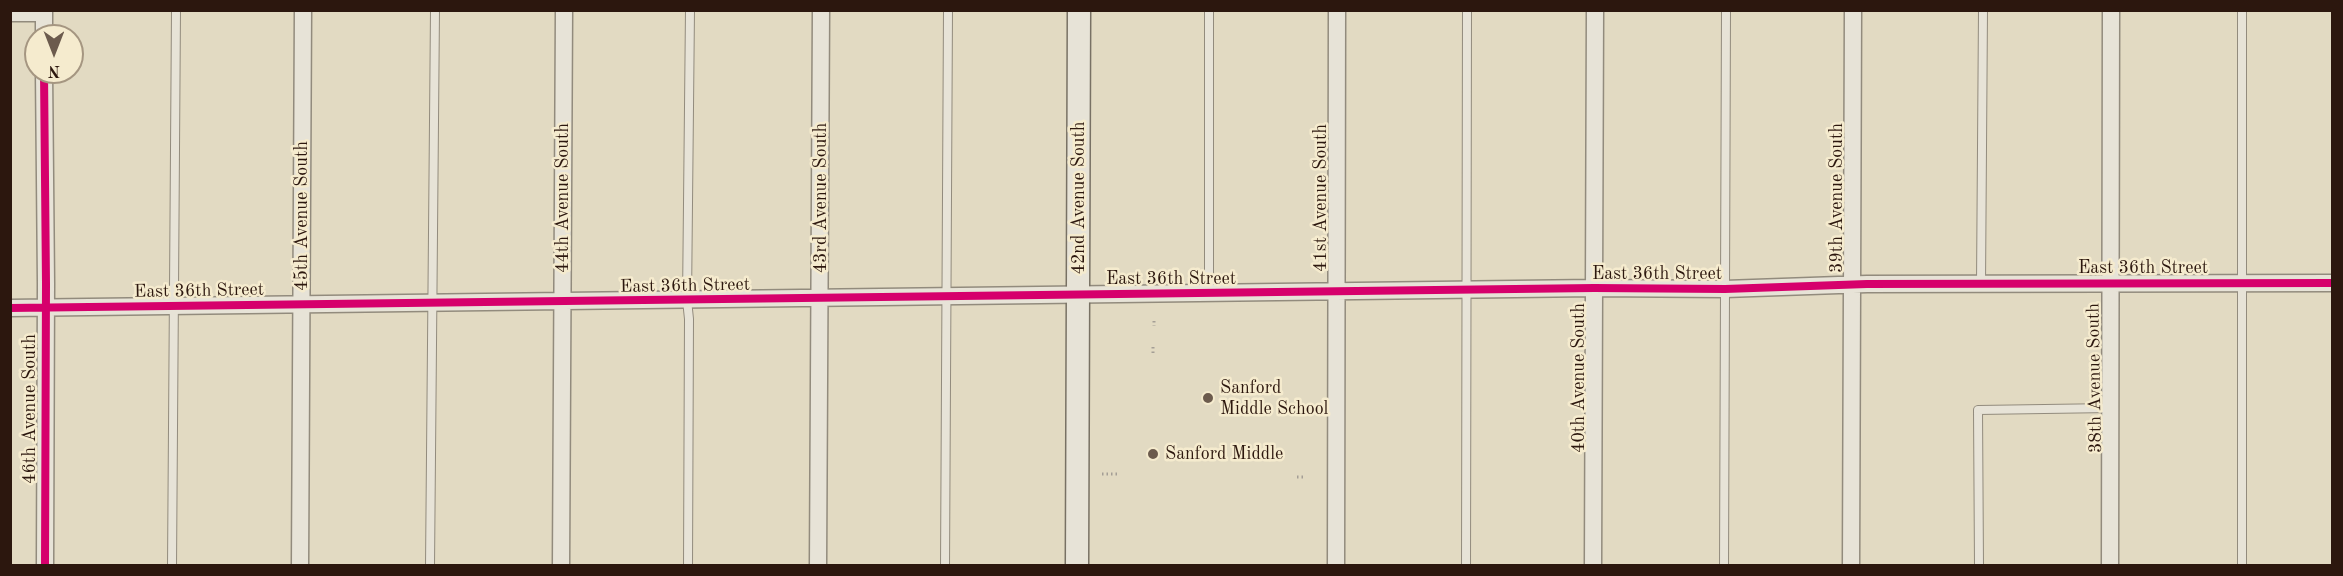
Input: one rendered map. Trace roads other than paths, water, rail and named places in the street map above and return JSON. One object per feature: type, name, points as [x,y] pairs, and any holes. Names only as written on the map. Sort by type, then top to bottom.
[{"type":"street","name":"45th Avenue South","points":[[300,566],[303,10]]},
{"type":"street","name":"44th Avenue South","points":[[561,566],[564,10]]},
{"type":"street","name":"43rd Avenue South","points":[[818,566],[821,10]]},
{"type":"street","name":"42nd Avenue South","points":[[1077,566],[1079,10]]},
{"type":"street","name":"41st Avenue South","points":[[1336,566],[1337,10]]},
{"type":"street","name":"40th Avenue South","points":[[1593,566],[1595,10]]},
{"type":"street","name":"39th Avenue South","points":[[1851,566],[1853,10]]},
{"type":"street","name":"38th Avenue South","points":[[2110,566],[2111,10]]},
{"type":"street","points":[[10,14],[44,12]]},
{"type":"street","name":"46th Avenue South","points":[[45,84],[45,566]]},
{"type":"street","name":"East 36th Street","points":[[10,308],[1594,288],[1725,289],[1852,285],[2332,283]]},
{"type":"lane","points":[[172,566],[176,10]]},
{"type":"lane","points":[[430,566],[435,10]]},
{"type":"lane","points":[[688,566],[689,319],[687,300],[690,10]]},
{"type":"lane","points":[[945,566],[948,10]]},
{"type":"lane","points":[[1209,10],[1209,294]]},
{"type":"lane","points":[[1466,566],[1467,10]]},
{"type":"lane","points":[[1724,566],[1726,10]]},
{"type":"lane","points":[[1982,284],[1983,10]]},
{"type":"lane","points":[[2242,10],[2242,566]]},
{"type":"lane","points":[[1979,566],[1978,410],[2111,408]]},
{"type":"place","name":"Sanford Middle School","points":[[1208,398]]},
{"type":"place","name":"Sanford Middle","points":[[1153,454]]}]
